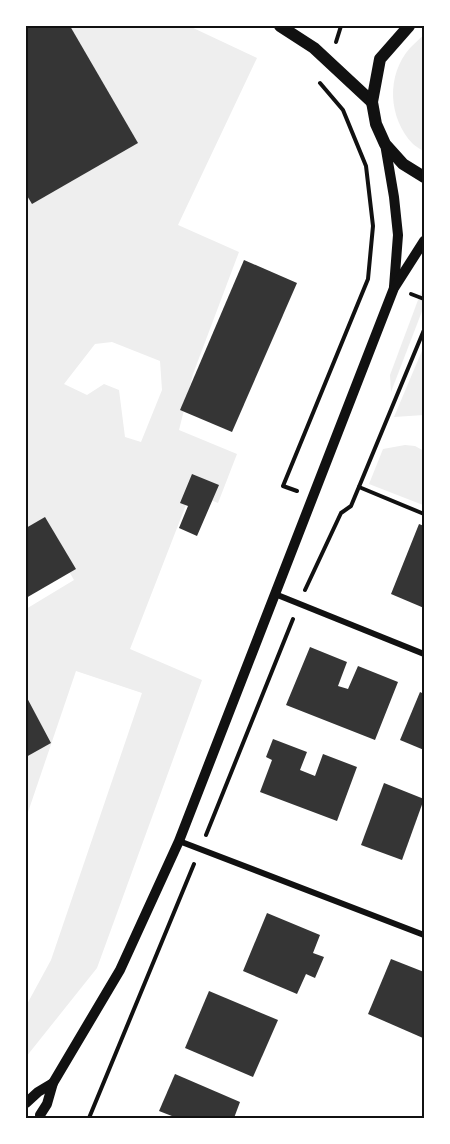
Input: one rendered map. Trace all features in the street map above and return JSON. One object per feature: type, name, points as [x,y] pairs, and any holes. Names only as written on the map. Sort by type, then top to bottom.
[{"type":"main road","points":[[280,26],[314,48],[372,102]]},
{"type":"main road","points":[[402,26],[408,26]]},
{"type":"main road","points":[[408,26],[380,59],[372,102],[376,124],[385,144],[403,164],[424,177]]},
{"type":"street","points":[[385,144],[398,235],[394,288]]},
{"type":"street","points":[[40,1117],[47,1104],[53,1083],[120,970],[179,841],[394,288],[424,241]]},
{"type":"street","points":[[275,594],[424,654]]},
{"type":"street","points":[[179,841],[424,935]]},
{"type":"street","points":[[40,1117],[35,1107],[26,1103],[53,1083]]},
{"type":"path","points":[[313,497],[283,486],[368,279],[373,226],[366,166],[343,110],[314,77],[335,44],[341,26]]},
{"type":"path","points":[[89,1119],[299,604],[341,513],[351,506],[424,330]]},
{"type":"path","points":[[359,487],[424,514]]},
{"type":"shaded area","points":[[26,26],[189,26],[257,58],[178,225],[239,252],[193,374],[179,430],[237,454],[218,503],[191,492],[130,649],[202,680],[97,968],[26,1057],[26,1006],[51,960],[142,693],[76,671],[26,818],[26,609],[74,580],[42,525],[26,534]],"holes":[[[112,342],[160,361],[162,390],[141,442],[125,437],[119,390],[104,384],[87,395],[64,384],[95,344]]]},
{"type":"shaded area","points":[[424,35],[424,152],[405,134],[399,122],[393,96],[394,83],[402,59]]},
{"type":"shaded area","points":[[424,284],[424,306],[391,392],[390,375]]},
{"type":"shaded area","points":[[424,346],[424,415],[394,417]]},
{"type":"shaded area","points":[[405,445],[415,446],[424,451],[423,505],[369,484],[383,449]]},
{"type":"building","points":[[26,26],[70,26],[138,143],[32,204],[26,194]]},
{"type":"building","points":[[244,260],[297,283],[232,432],[180,410]]},
{"type":"building","points":[[192,474],[219,485],[197,536],[179,528],[188,506],[180,503]]},
{"type":"building","points":[[45,517],[76,569],[26,598],[26,528]]},
{"type":"building","points":[[419,524],[424,526],[424,608],[391,594]]},
{"type":"building","points":[[310,647],[347,662],[338,686],[348,689],[358,666],[398,682],[375,740],[286,705]]},
{"type":"building","points":[[420,692],[424,694],[424,750],[400,740]]},
{"type":"building","points":[[26,696],[51,743],[26,757]]},
{"type":"building","points":[[273,739],[307,752],[300,770],[315,776],[323,754],[357,767],[337,821],[260,792],[272,760],[266,757]]},
{"type":"building","points":[[384,783],[424,799],[402,860],[361,845]]},
{"type":"building","points":[[267,913],[320,935],[313,953],[324,957],[315,978],[306,974],[297,994],[243,971]]},
{"type":"building","points":[[391,959],[424,972],[423,1038],[368,1014]]},
{"type":"building","points":[[209,991],[278,1020],[253,1077],[185,1048]]},
{"type":"building","points":[[175,1074],[240,1102],[234,1118],[177,1118],[159,1111]]}]
